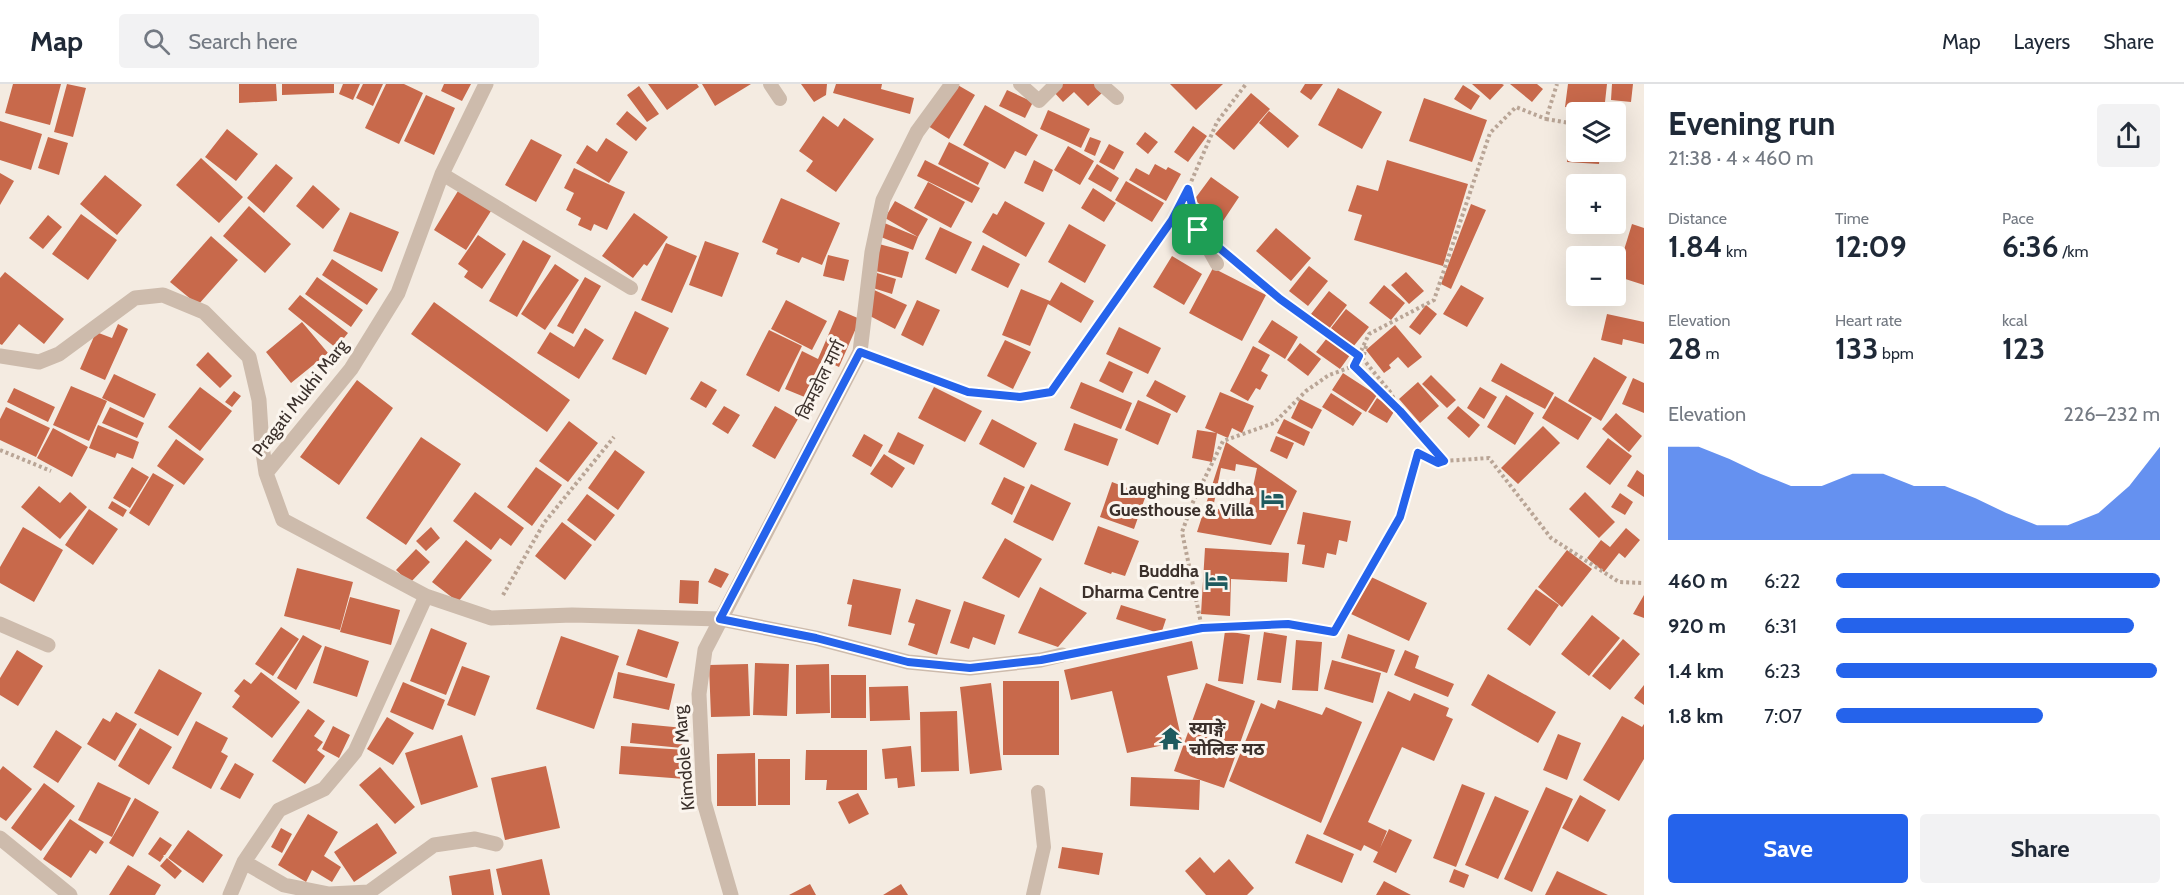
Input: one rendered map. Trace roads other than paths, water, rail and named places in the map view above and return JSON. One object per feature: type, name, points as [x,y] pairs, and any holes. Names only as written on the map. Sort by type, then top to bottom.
[{"type":"street","name":"Pragati Mukhi Marg","points":[[486,84],[442,174],[398,293],[351,369],[266,473],[283,520],[426,596],[491,618],[572,615],[720,619]]},
{"type":"street","name":"किमडोल मार्ग","points":[[720,619],[860,352],[872,252],[883,200],[917,132],[952,84]]},
{"type":"street","points":[[0,356],[39,362],[59,354],[135,298],[163,295],[204,312],[249,357],[259,400],[266,473]]},
{"type":"street","points":[[230,895],[244,862],[279,810],[324,789],[355,752],[426,596]]},
{"type":"street","points":[[720,619],[816,638],[908,662],[970,668],[1041,660],[1062,655]]},
{"type":"street","name":"Kimdole Marg","points":[[720,619],[705,650],[699,694],[700,758],[704,802],[731,895]]},
{"type":"street","points":[[0,624],[48,645]]},
{"type":"street","points":[[0,838],[70,895]]},
{"type":"street","points":[[244,862],[284,885],[329,894],[369,892],[434,845],[475,839],[496,844]]},
{"type":"lane","points":[[770,84],[780,99]]},
{"type":"lane","points":[[1020,84],[1039,101],[1056,84]]},
{"type":"lane","points":[[1101,84],[1117,98]]},
{"type":"lane","points":[[442,174],[631,288]]},
{"type":"lane","points":[[1198,230],[1217,264]]},
{"type":"lane","points":[[1033,895],[1044,847],[1038,792]]},
{"type":"place","name":"Laughing Buddha Guesthouse & Villa","points":[[1272,499]]},
{"type":"place","name":"Buddha Dharma Centre","points":[[1217,581]]},
{"type":"place","name":"स्याङ्गे चोलिङ मठ","points":[[1171,738]]}]
